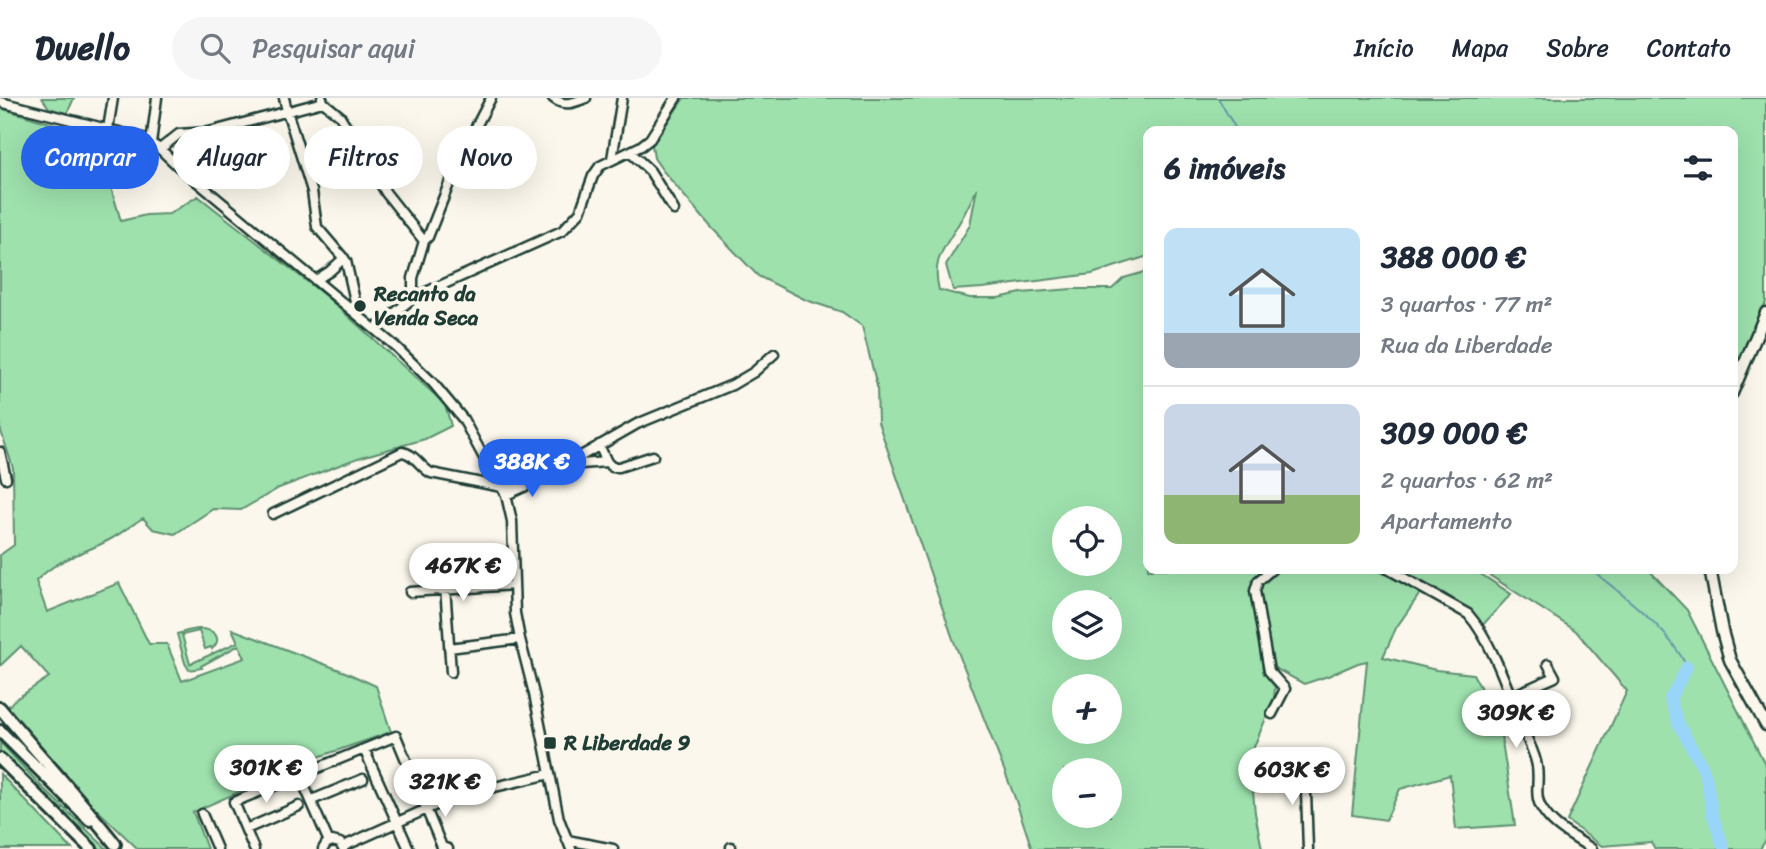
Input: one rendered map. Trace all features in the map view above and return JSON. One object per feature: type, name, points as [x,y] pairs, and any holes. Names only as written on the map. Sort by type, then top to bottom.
[{"type":"highway","points":[[0,708],[117,846]]},
{"type":"highway","points":[[0,731],[117,846]]},
{"type":"highway","points":[[0,759],[91,849]]},
{"type":"main road","points":[[1738,379],[1766,313]]},
{"type":"main road","points":[[1711,574],[1730,660],[1766,725]]},
{"type":"street","points":[[108,126],[113,98]]},
{"type":"street","points":[[153,126],[157,98]]},
{"type":"street","points":[[284,98],[312,191],[317,227],[344,258],[355,301],[353,310]]},
{"type":"street","points":[[413,298],[414,278],[425,241],[458,161],[491,98]]},
{"type":"street","points":[[553,98],[568,105],[586,98]]},
{"type":"street","points":[[612,159],[622,98]]},
{"type":"street","points":[[376,330],[413,298],[562,231],[580,212],[593,176],[600,166],[650,139],[676,98]]},
{"type":"street","points":[[425,241],[386,194],[340,116],[322,100],[209,132],[179,134],[160,149],[396,346],[433,383],[463,419],[504,491],[512,521],[515,613],[559,819],[569,845],[613,849]]},
{"type":"street","points":[[0,102],[100,126]]},
{"type":"street","points":[[630,152],[650,171],[674,210]]},
{"type":"street","points":[[316,280],[344,258]]},
{"type":"street","points":[[273,514],[402,452],[408,453],[431,473],[504,491],[522,481],[544,477],[652,417],[732,386],[754,372],[774,354]]},
{"type":"street","points":[[600,445],[607,463],[612,467],[653,456]]},
{"type":"street","points":[[0,452],[6,478]]},
{"type":"street","points":[[575,459],[581,464],[607,463]]},
{"type":"street","points":[[443,558],[451,672]]},
{"type":"street","points":[[1266,574],[1258,581],[1255,591],[1269,671],[1285,689],[1272,714]]},
{"type":"street","points":[[1397,574],[1468,614],[1475,621],[1487,642],[1538,765],[1537,800],[1544,813],[1555,824],[1592,849]]},
{"type":"street","points":[[410,592],[514,585]]},
{"type":"street","points":[[449,648],[520,639]]},
{"type":"street","points":[[1510,697],[1555,677],[1548,664]]},
{"type":"street","points":[[254,849],[234,802],[396,736],[442,847],[448,849]]},
{"type":"street","points":[[364,749],[409,849]]},
{"type":"street","points":[[1305,764],[1308,849]]},
{"type":"street","points":[[300,776],[312,800],[326,845],[336,841],[343,848],[456,796],[551,774]]},
{"type":"street","points":[[312,800],[363,779]]},
{"type":"street","points":[[246,829],[299,806]]},
{"type":"street","points":[[202,814],[218,849]]},
{"type":"green space","points":[[42,98],[74,98],[67,114],[49,108]]},
{"type":"green space","points":[[684,98],[1766,98],[1766,302],[1738,371],[1738,126],[1143,126],[1143,258],[1092,274],[953,290],[946,265],[970,225],[977,188],[938,262],[939,290],[970,298],[998,298],[1021,293],[1112,289],[1124,278],[1143,272],[1143,574],[1262,574],[1254,580],[1251,591],[1264,673],[1275,687],[1274,699],[1250,759],[1255,813],[1262,849],[1032,849],[953,639],[878,422],[877,386],[862,326],[842,312],[806,300],[758,276],[654,158],[652,145]]},
{"type":"green space","points":[[0,108],[60,126],[21,126],[21,189],[111,189],[121,221],[146,215],[169,214],[198,196],[328,298],[445,404],[451,426],[425,439],[358,458],[279,488],[241,510],[213,509],[175,534],[153,529],[143,518],[109,540],[62,561],[36,581],[47,612],[119,583],[149,644],[167,644],[182,681],[245,658],[239,645],[201,666],[202,668],[189,670],[177,634],[204,629],[217,637],[212,649],[205,649],[199,631],[182,635],[190,664],[238,642],[232,629],[376,686],[391,732],[318,757],[193,812],[207,849],[138,849],[62,776],[6,710],[13,701],[49,677],[21,646],[0,666],[0,555],[14,545],[13,468],[0,428]]},
{"type":"green space","points":[[1271,574],[1384,574],[1421,592],[1396,628],[1383,657],[1436,670],[1473,674],[1499,722],[1515,825],[1456,829],[1450,775],[1400,789],[1386,820],[1352,815],[1367,661],[1304,684],[1271,666],[1257,592],[1259,585]]},
{"type":"green space","points":[[1406,574],[1481,574],[1511,594],[1482,626],[1465,608]]},
{"type":"green space","points":[[1488,574],[1653,574],[1687,610],[1766,766],[1766,840],[1760,849],[1655,849],[1651,842],[1602,846],[1567,821],[1627,691],[1576,631]]},
{"type":"green space","points":[[0,742],[42,787],[107,849],[98,849],[0,752]]},
{"type":"green space","points":[[0,774],[72,849],[0,849]]},
{"type":"waterway","points":[[1218,98],[1234,126]]},
{"type":"waterway","points":[[1597,574],[1657,626],[1679,652],[1687,667]]},
{"type":"waterway","points":[[1687,667],[1670,699],[1679,725],[1702,766],[1712,813],[1724,849]]},
{"type":"place","name":"Recanto da Venda Seca","points":[[360,306]]},
{"type":"place","name":"R Liberdade 9","points":[[550,743]]}]
